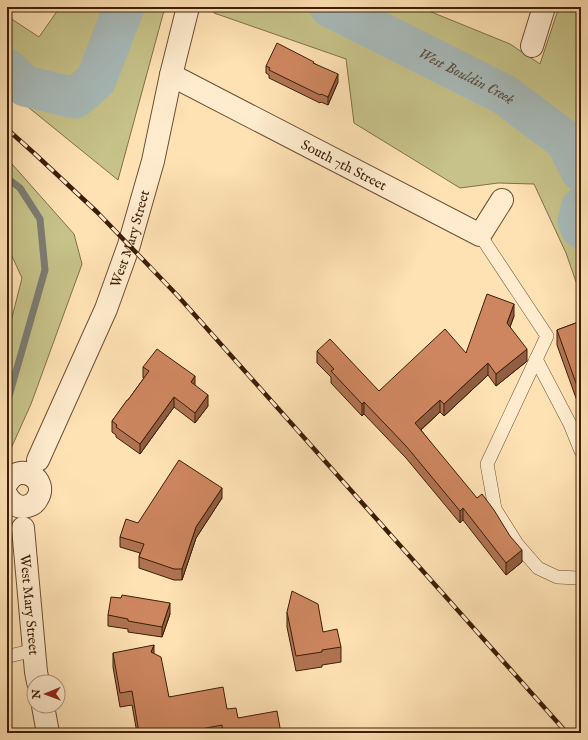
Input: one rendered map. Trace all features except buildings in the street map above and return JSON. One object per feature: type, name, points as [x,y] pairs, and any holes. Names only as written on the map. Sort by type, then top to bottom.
[{"type":"street","name":"West Mary Street","points":[[36,674],[19,484],[106,309],[129,245],[153,161],[170,75],[188,7]]},
{"type":"street","points":[[532,46],[544,7]]},
{"type":"street","name":"South 7th Street","points":[[170,75],[480,235]]},
{"type":"street","points":[[480,235],[502,200]]},
{"type":"street","points":[[44,714],[48,733]]},
{"type":"lane","points":[[480,235],[547,336],[487,464],[495,509],[517,544],[538,568],[557,577],[578,578],[581,576]]},
{"type":"lane","points":[[536,359],[570,424],[581,451]]},
{"type":"lane","points":[[7,658],[9,656],[35,650]]},
{"type":"shaded area","points":[[60,7],[165,7],[118,180],[7,90],[7,16],[39,37]]},
{"type":"shaded area","points":[[215,7],[419,7],[510,44],[540,64],[559,7],[581,7],[581,296],[566,253],[534,184],[498,183],[460,188],[354,123],[346,59],[214,13]]},
{"type":"shaded area","points":[[7,160],[74,234],[82,264],[31,404],[9,453],[7,454],[7,337],[22,278],[11,254],[9,197],[7,195]]},
{"type":"waterway","name":"West Bouldin Creek","points":[[7,69],[25,86],[75,98],[96,80],[124,7]]},
{"type":"waterway","name":"West Bouldin Creek","points":[[330,7],[505,95],[566,141],[581,171]]},
{"type":"waterway","points":[[7,178],[20,188],[40,219],[45,270],[7,403]]},
{"type":"waterway","name":"West Bouldin Creek","points":[[581,208],[578,221],[581,228]]},
{"type":"railway","points":[[7,129],[97,212],[177,295],[567,733]]}]
